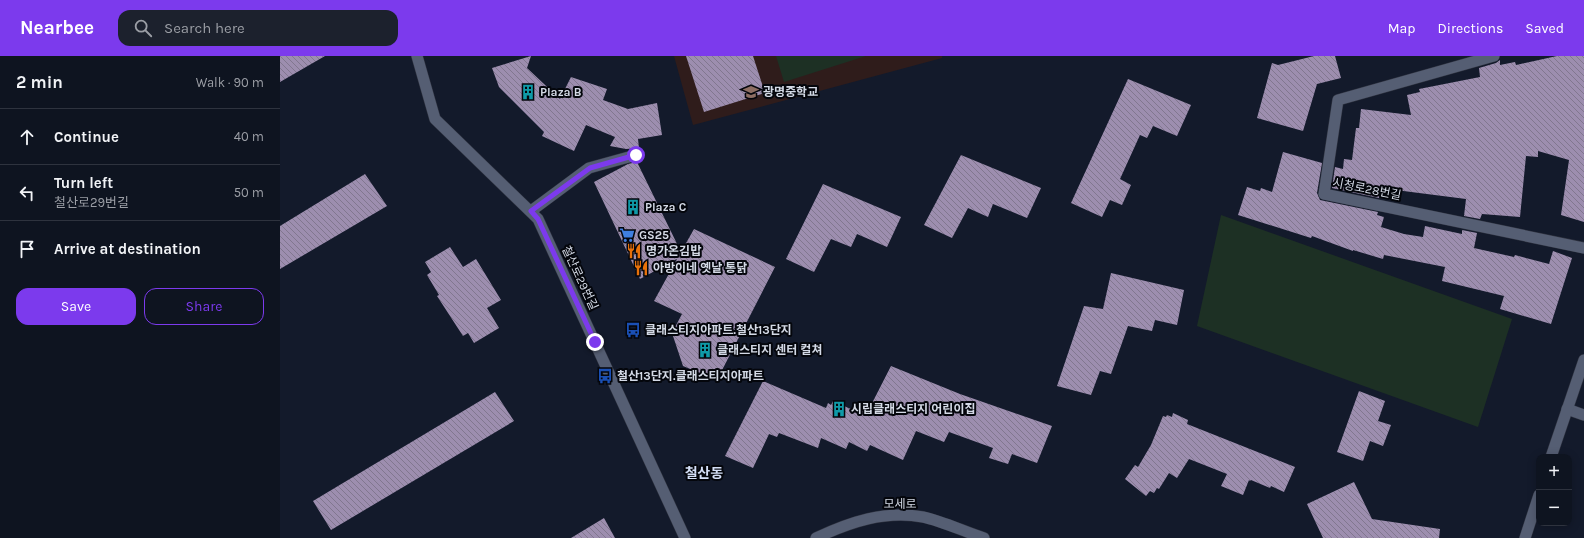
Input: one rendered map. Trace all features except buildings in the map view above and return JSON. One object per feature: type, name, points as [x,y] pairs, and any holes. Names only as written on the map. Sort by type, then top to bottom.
[{"type":"street","name":"철산로29번길","points":[[417,56],[435,119],[538,219],[685,538]]},
{"type":"street","name":"시청로28번길","points":[[1494,56],[1338,100],[1324,194],[1584,248]]},
{"type":"street","points":[[531,211],[590,168],[636,155]]},
{"type":"street","points":[[1552,454],[1584,360]]},
{"type":"street","points":[[1567,409],[1584,415]]},
{"type":"street","points":[[1525,538],[1536,504]]},
{"type":"street","name":"모세로","points":[[816,538],[836,528],[865,518],[894,515],[923,517],[984,538]]},
{"type":"shaded area","name":"광명중학교","points":[[674,56],[942,56],[942,58],[693,125]]},
{"type":"green space","points":[[776,56],[866,56],[784,82]]},
{"type":"green space","points":[[1221,215],[1512,319],[1478,427],[1197,326]]},
{"type":"place","name":"Plaza B","points":[[528,92]]},
{"type":"place","name":"광명중학교","points":[[751,92]]},
{"type":"place","name":"Plaza C","points":[[633,207]]},
{"type":"place","name":"GS25","points":[[627,235]]},
{"type":"place","name":"명가온김밥","points":[[634,251]]},
{"type":"place","name":"아방이네 옛날 통닭","points":[[641,268]]},
{"type":"place","name":"클래스티지아파트.철산13단지","points":[[633,330]]},
{"type":"place","name":"클래스티지 센터 컬쳐","points":[[705,350]]},
{"type":"place","name":"철산13단지.클래스티지아파트","points":[[605,376]]},
{"type":"place","name":"시립클래스티지 어린이집","points":[[839,409]]},
{"type":"district","name":"철산동","points":[[704,473]]},
{"type":"route","points":[[595,342],[538,219],[531,211],[590,168],[636,155]]}]
